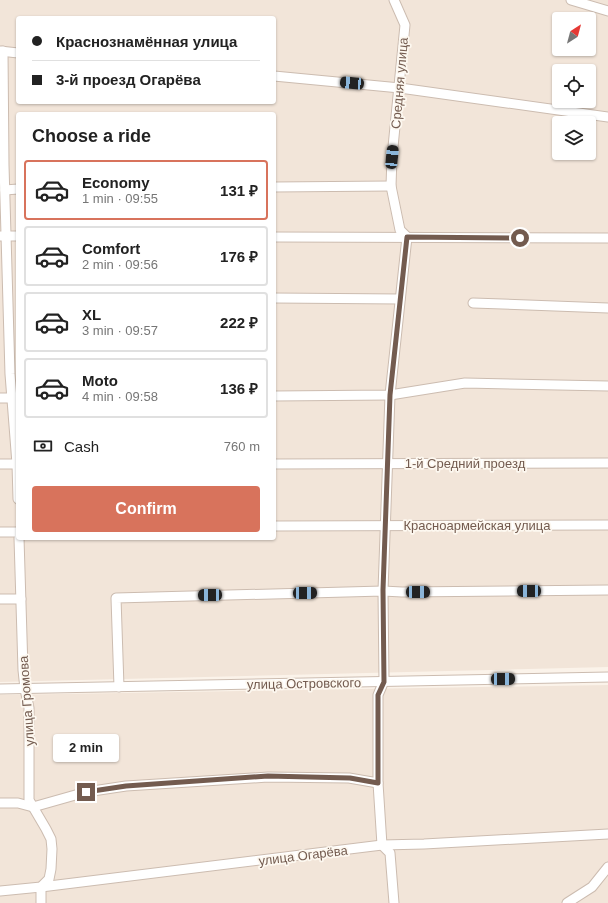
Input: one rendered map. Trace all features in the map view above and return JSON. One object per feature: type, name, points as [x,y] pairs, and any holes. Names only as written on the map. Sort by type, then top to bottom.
[{"type":"street","name":"Средняя улица","points":[[394,0],[405,25],[392,157],[391,186],[400,230],[407,237]]},
{"type":"street","points":[[571,0],[608,11]]},
{"type":"street","points":[[16,53],[2,51],[2,165],[5,190],[3,236],[8,297],[10,374],[15,398],[16,432]]},
{"type":"street","points":[[276,76],[400,88],[608,117]]},
{"type":"street","points":[[276,187],[391,186]]},
{"type":"street","points":[[5,190],[16,189]]},
{"type":"street","points":[[3,236],[16,236]]},
{"type":"street","points":[[276,237],[608,238]]},
{"type":"street","points":[[394,903],[390,853],[382,845],[378,783],[378,695],[384,682],[383,590],[390,395],[407,237]]},
{"type":"street","points":[[8,297],[16,297]]},
{"type":"street","points":[[276,298],[400,298]]},
{"type":"street","points":[[473,303],[608,308]]},
{"type":"street","points":[[276,396],[390,395],[465,384],[608,386]]},
{"type":"street","points":[[0,398],[15,398]]},
{"type":"street","name":"1-й Средний проезд","points":[[276,464],[608,463]]},
{"type":"street","points":[[0,464],[16,466]]},
{"type":"street","name":"Красноармейская улица","points":[[276,526],[608,525]]},
{"type":"street","points":[[0,532],[16,532]]},
{"type":"street","name":"улица Громова","points":[[19,540],[25,689],[29,708],[29,800],[51,839],[52,849],[52,864],[49,879],[41,887]]},
{"type":"street","points":[[119,688],[116,598],[383,590],[402,592],[608,590]]},
{"type":"street","points":[[0,599],[21,599]]},
{"type":"street","name":"улица Островского","points":[[0,689],[119,688],[608,677]]},
{"type":"street","points":[[0,803],[18,803],[33,807],[86,792],[126,786],[268,776],[350,778],[378,783]]},
{"type":"street","name":"улица Огарёва","points":[[0,890],[41,887],[382,845],[608,834]]},
{"type":"street","points":[[567,903],[592,886],[608,867]]},
{"type":"street","points":[[41,887],[41,903]]},
{"type":"shaded area","points":[[0,0],[608,0],[608,667],[0,682]]},
{"type":"shaded area","points":[[608,685],[608,903],[0,903],[0,695]]},
{"type":"route","points":[[86,792],[126,786],[173,784],[268,776],[350,778],[378,783],[378,695],[384,682],[383,590],[390,395],[407,237],[520,238]]}]
